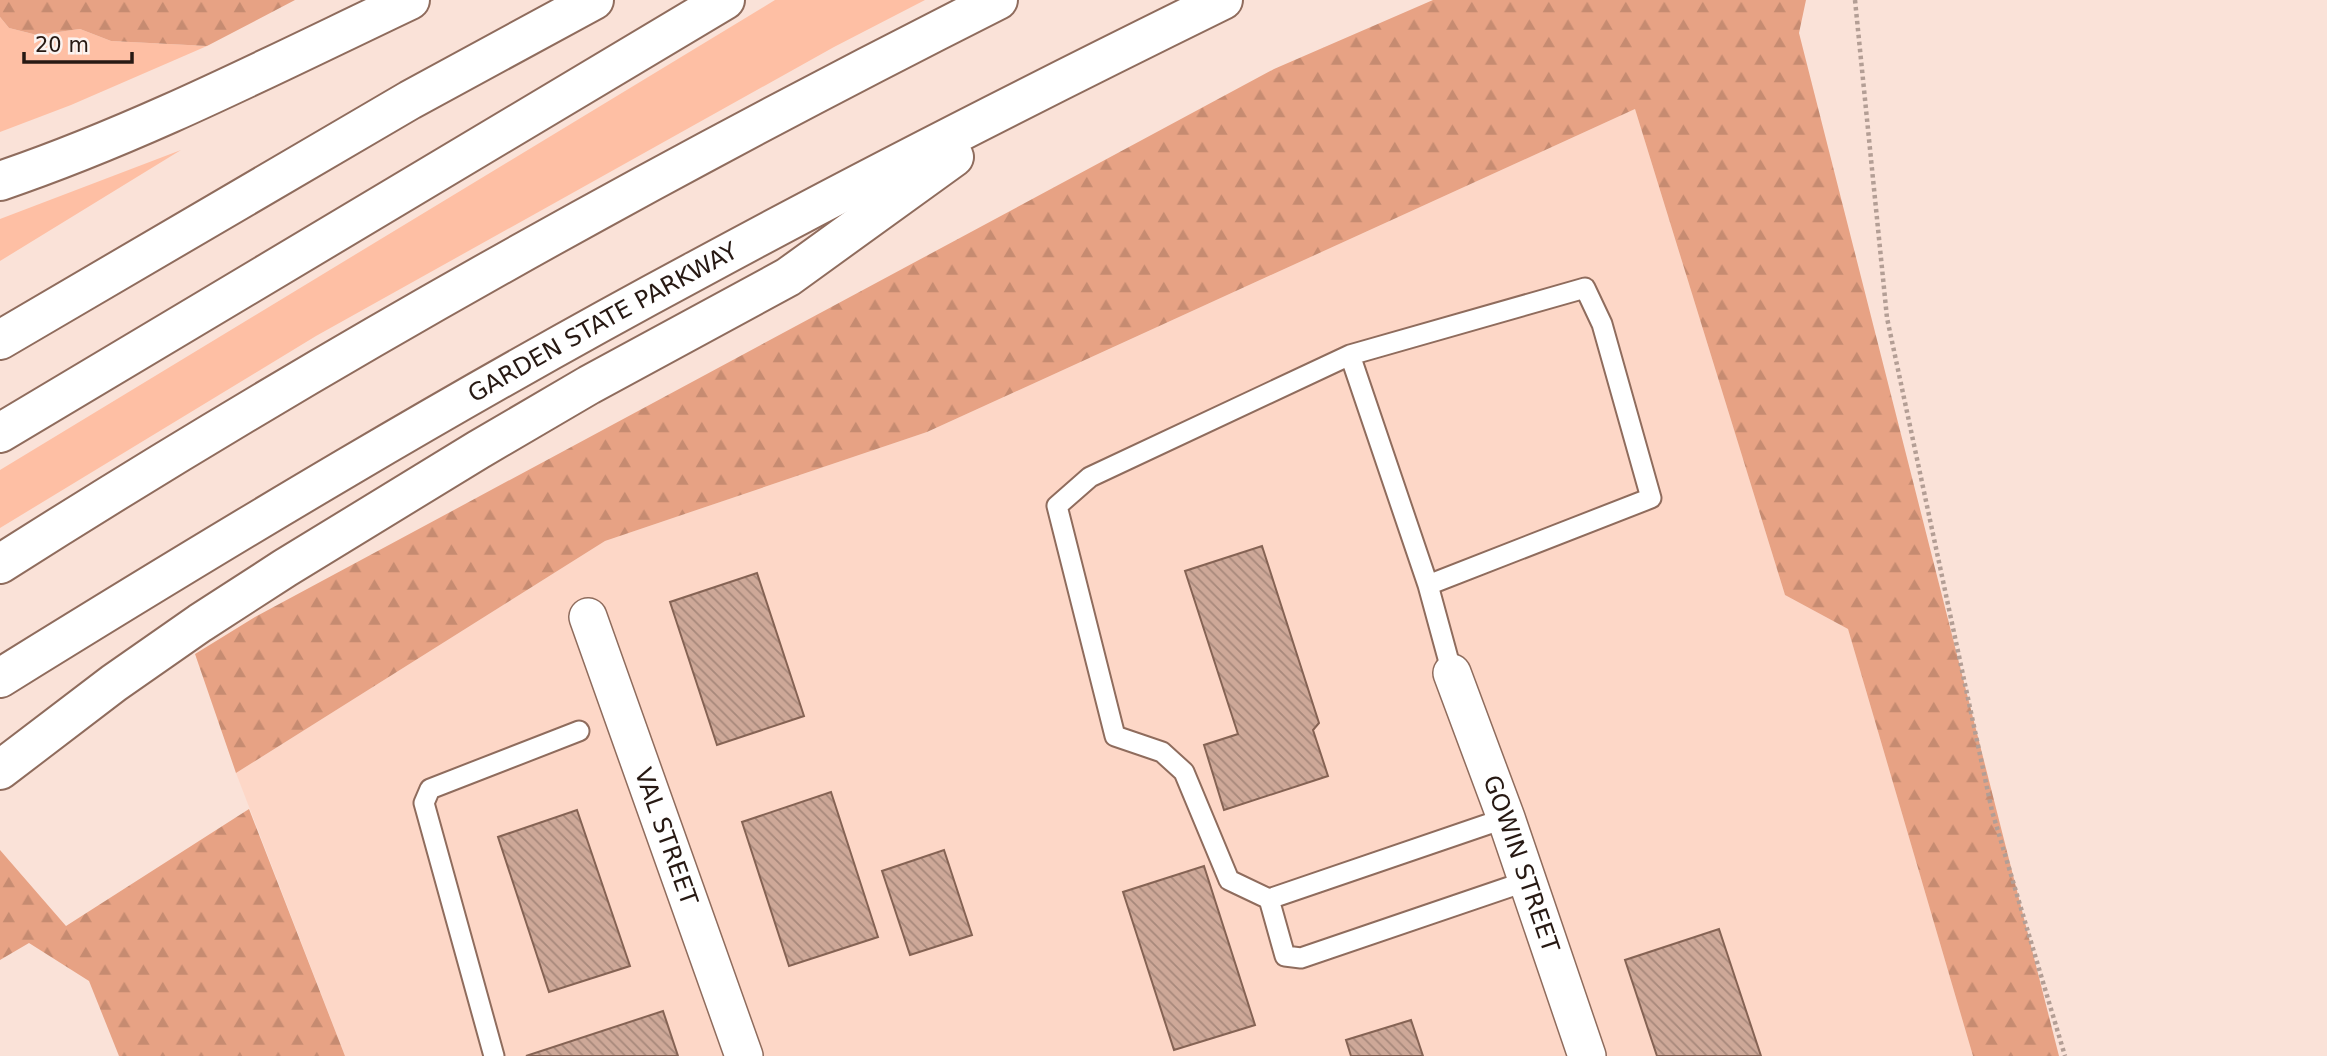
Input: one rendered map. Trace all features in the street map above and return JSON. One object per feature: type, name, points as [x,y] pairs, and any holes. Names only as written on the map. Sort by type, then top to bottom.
[{"type":"highway","points":[[0,181],[160,118],[410,0]]},
{"type":"highway","points":[[410,100],[566,0]]},
{"type":"highway","points":[[0,340],[410,100],[594,0]]},
{"type":"highway","points":[[0,433],[725,0]]},
{"type":"highway","points":[[0,564],[303,380],[592,214],[752,127],[998,0]]},
{"type":"highway","name":"GARDEN STATE PARKWAY","points":[[0,678],[264,516],[697,270],[1223,0]]},
{"type":"highway","points":[[0,771],[114,684],[200,623],[285,568],[500,437],[788,276],[1057,83]]},
{"type":"street","name":"VAL STREET","points":[[588,617],[744,1056]]},
{"type":"street","name":"GOWIN STREET","points":[[1452,673],[1506,818],[1587,1056]]},
{"type":"lane","points":[[1428,585],[1651,498],[1602,324],[1585,288],[1350,355],[1090,477],[1057,506],[1115,736],[1162,752],[1184,772],[1229,880],[1269,899],[1506,818]]},
{"type":"lane","points":[[1350,355],[1428,585],[1452,673]]},
{"type":"lane","points":[[494,1056],[424,803],[430,789],[579,731]]},
{"type":"lane","points":[[1269,899],[1285,956],[1301,958],[1527,881]]},
{"type":"path","points":[[1855,0],[1887,318],[1992,811],[2065,1056]]},
{"type":"shaded area","points":[[775,0],[925,0],[834,47],[316,336],[0,528],[0,470]]},
{"type":"shaded area","points":[[0,17],[9,28],[37,35],[80,29],[111,41],[207,46],[71,105],[0,132]]},
{"type":"shaded area","points":[[1635,109],[1785,595],[1848,629],[1973,1056],[345,1056],[236,773],[605,541],[927,432]]},
{"type":"shaded area","points":[[181,150],[0,261],[0,219]]},
{"type":"green space","points":[[0,0],[295,0],[207,46],[111,41],[80,29],[37,35],[9,28],[0,17]]},
{"type":"green space","points":[[1433,0],[1806,0],[1799,33],[2059,1056],[1973,1056],[1848,629],[1785,595],[1635,109],[927,432],[605,541],[236,773],[195,654],[255,617],[1274,69]]},
{"type":"green space","points":[[249,809],[345,1056],[119,1056],[89,981],[29,943],[0,960],[0,850],[66,926]]},
{"type":"building","points":[[1262,546],[1319,723],[1313,730],[1328,776],[1224,810],[1204,745],[1238,734],[1185,571]]},
{"type":"building","points":[[757,573],[804,716],[717,745],[670,602]]},
{"type":"building","points":[[831,792],[878,937],[789,966],[742,822]]},
{"type":"building","points":[[577,810],[630,966],[549,992],[498,837]]},
{"type":"building","points":[[944,850],[972,935],[910,955],[882,871]]},
{"type":"building","points":[[1204,866],[1255,1025],[1174,1050],[1123,892]]},
{"type":"building","points":[[1719,929],[1761,1056],[1657,1056],[1625,960]]},
{"type":"building","points":[[663,1011],[678,1056],[526,1056]]},
{"type":"building","points":[[1411,1020],[1423,1056],[1351,1056],[1346,1040]]}]
